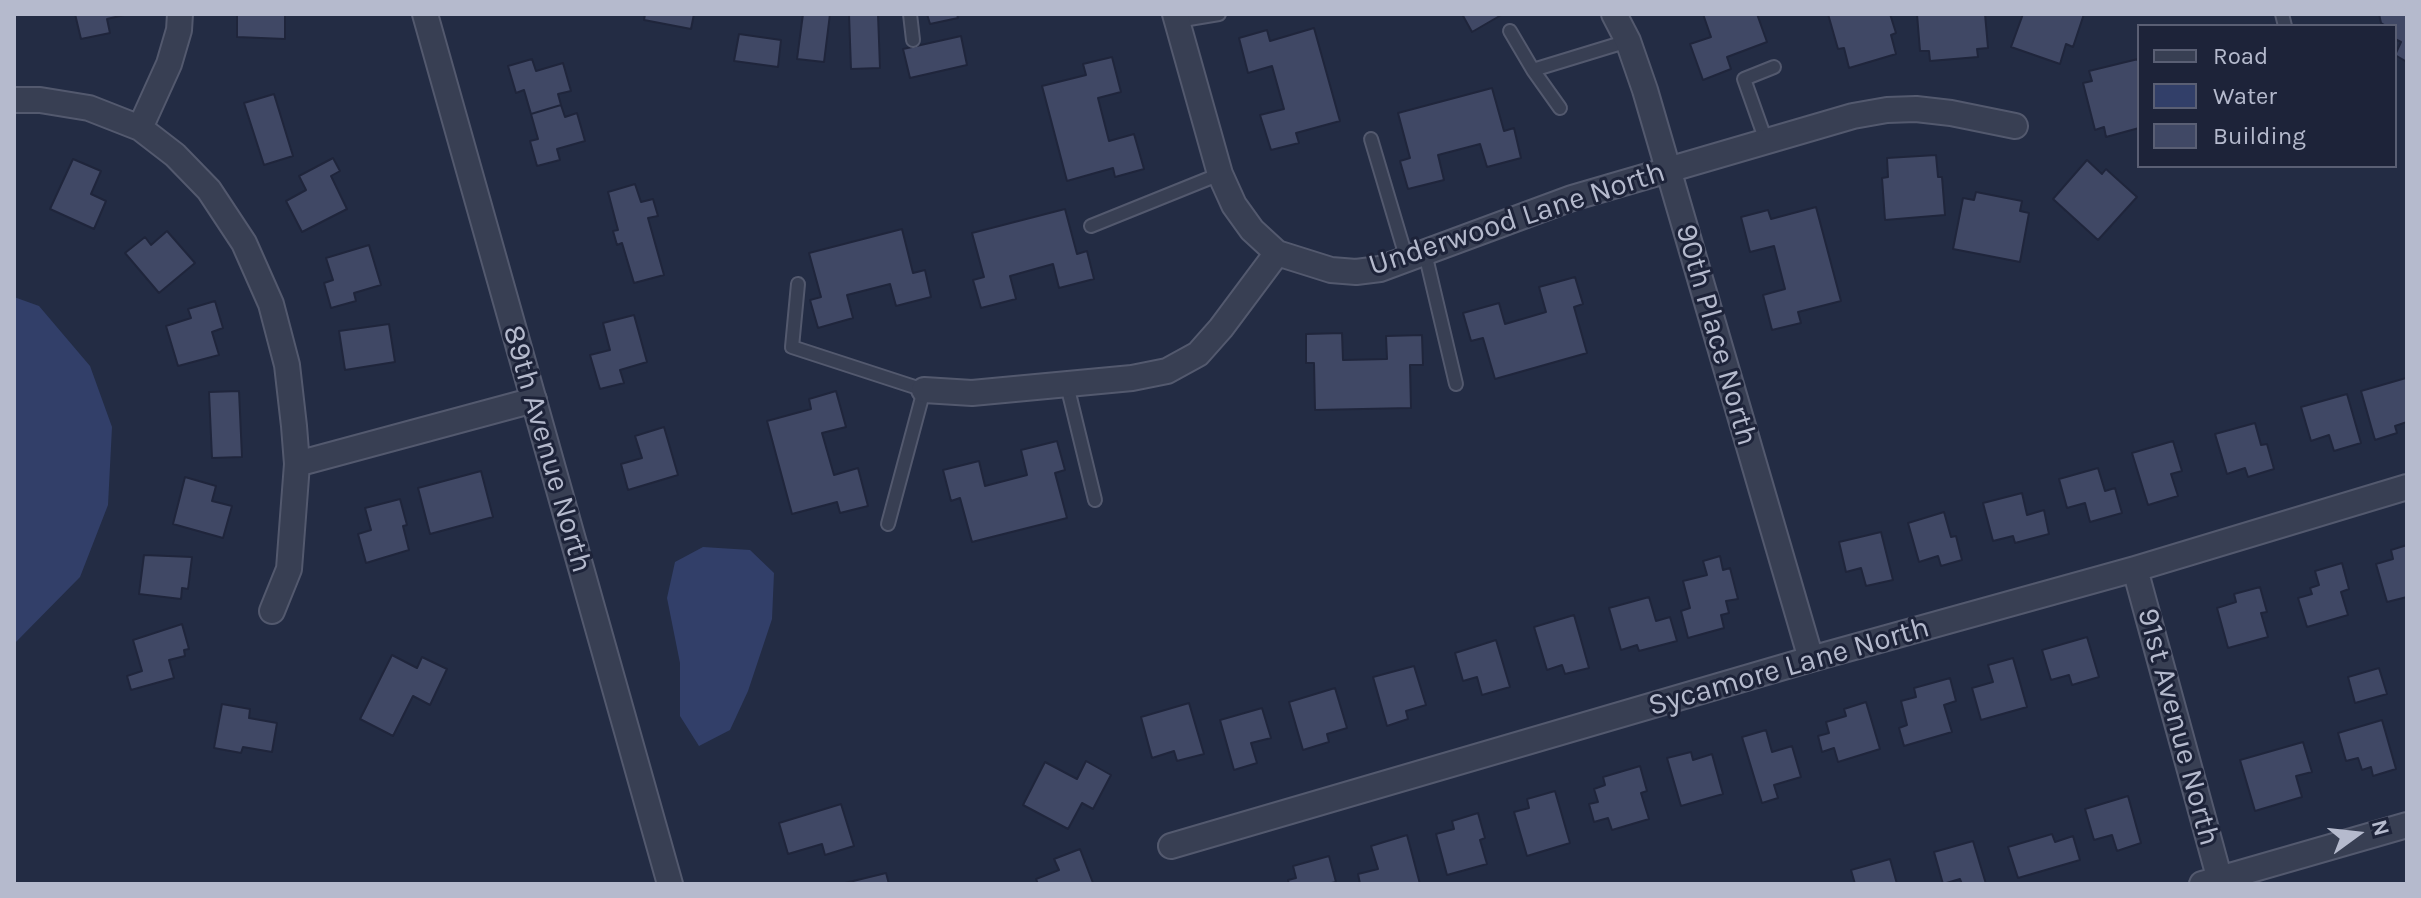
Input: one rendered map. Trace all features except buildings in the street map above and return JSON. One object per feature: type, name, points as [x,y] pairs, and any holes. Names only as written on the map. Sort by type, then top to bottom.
[{"type":"street","points":[[140,128],[169,64],[179,30],[180,14]]},
{"type":"street","name":"89th Avenue North","points":[[425,14],[670,884]]},
{"type":"street","name":"90th Place North","points":[[1614,14],[1628,41],[1645,90],[1811,659]]},
{"type":"street","points":[[924,390],[972,393],[1132,378],[1167,371],[1198,354],[1277,253],[1243,218],[1220,174],[1176,17]]},
{"type":"street","points":[[14,100],[40,100],[89,108],[140,128],[175,155],[209,190],[244,243],[271,304],[287,365],[297,464],[289,569],[272,611]]},
{"type":"street","name":"Underwood Lane North","points":[[1277,253],[1331,270],[1356,272],[1380,269],[1572,198],[1853,116],[1887,110],[1951,113],[2015,126]]},
{"type":"street","points":[[297,464],[534,400]]},
{"type":"street","name":"Sycamore Lane North","points":[[1171,846],[1811,659],[2135,569],[2407,487]]},
{"type":"street","name":"91st Avenue North","points":[[2135,569],[2214,882]]},
{"type":"street","points":[[2214,882],[2407,825]]},
{"type":"lane","points":[[910,14],[913,40]]},
{"type":"lane","points":[[1176,17],[1219,14]]},
{"type":"lane","points":[[1510,31],[1560,108]]},
{"type":"lane","points":[[1533,70],[1628,41]]},
{"type":"lane","points":[[1766,141],[1744,79],[1774,67]]},
{"type":"lane","points":[[1371,139],[1416,256],[1456,384]]},
{"type":"lane","points":[[1091,226],[1220,174]]},
{"type":"lane","points":[[798,284],[792,347],[924,390],[888,524]]},
{"type":"lane","points":[[1067,385],[1095,500]]},
{"type":"water","points":[[14,297],[39,306],[90,366],[112,427],[108,505],[80,577],[14,644]]},
{"type":"water","points":[[703,547],[750,550],[774,573],[772,619],[748,691],[730,730],[699,746],[680,716],[680,663],[667,598],[675,562]]}]
